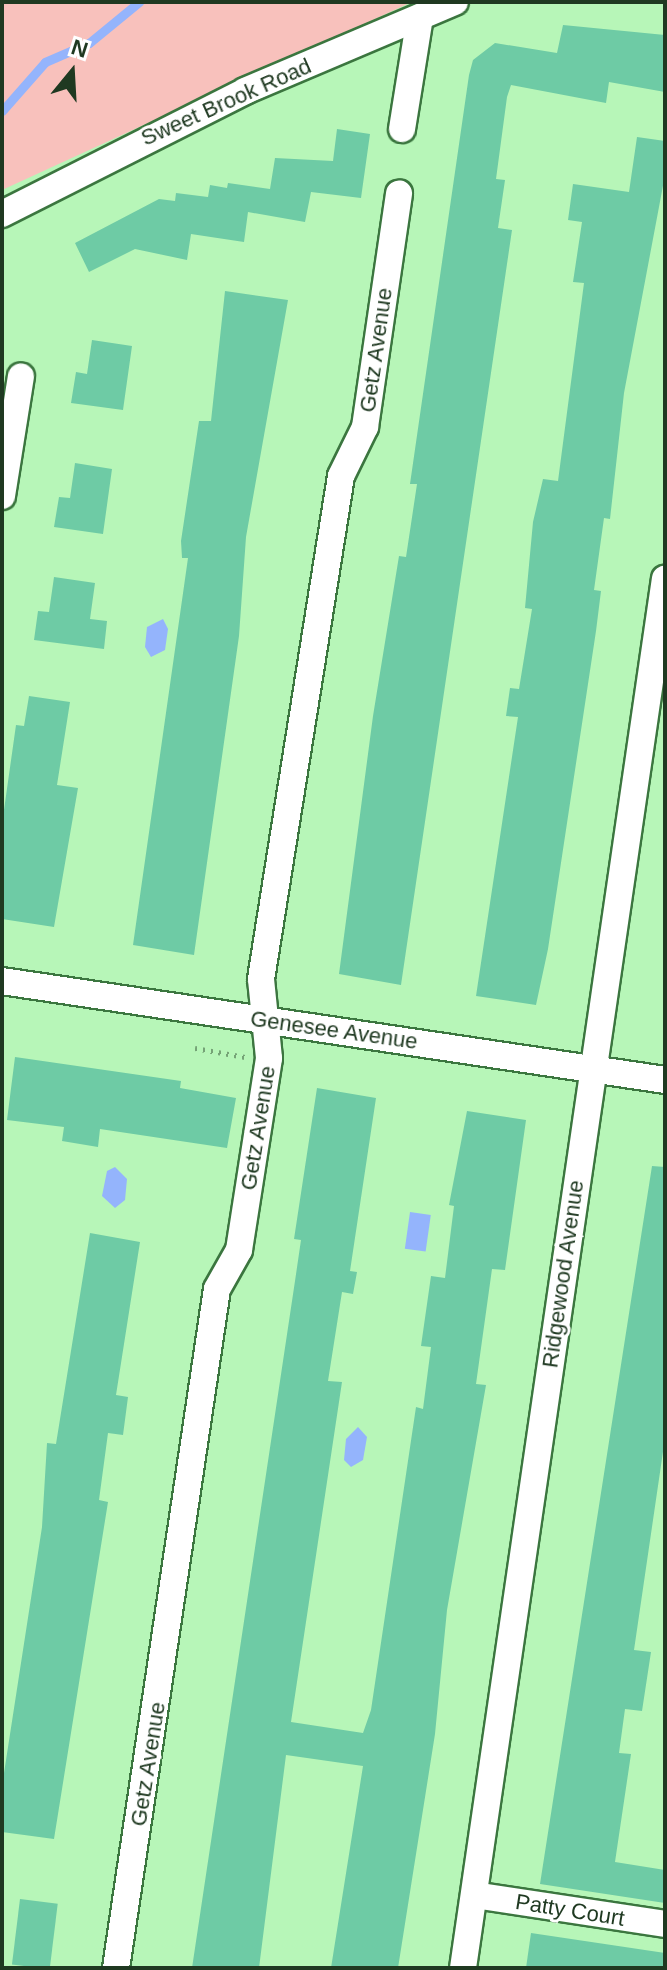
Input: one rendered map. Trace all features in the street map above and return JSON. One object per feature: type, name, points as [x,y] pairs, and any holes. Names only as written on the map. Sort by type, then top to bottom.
[{"type":"street","name":"Sweet Brook Road","points":[[2,214],[245,91],[455,2]]},
{"type":"street","points":[[402,129],[420,17]]},
{"type":"street","name":"Getz Avenue","points":[[116,1968],[217,1289],[239,1250],[269,1058],[261,979],[341,476],[365,427],[399,193]]},
{"type":"street","points":[[2,496],[21,376]]},
{"type":"street","name":"Ridgewood Avenue","points":[[463,1968],[665,579]]},
{"type":"street","name":"Genesee Avenue","points":[[2,981],[665,1080]]},
{"type":"street","name":"Patty Court","points":[[474,1895],[665,1924]]},
{"type":"path","points":[[195,1048],[256,1059]]},
{"type":"shaded area","points":[[2,2],[412,2],[2,190]]},
{"type":"water","points":[[163,619],[168,629],[165,650],[151,657],[145,647],[147,627]]},
{"type":"water","points":[[115,1167],[127,1179],[125,1200],[115,1208],[102,1196],[107,1171]]},
{"type":"water","points":[[410,1212],[431,1215],[426,1252],[405,1249]]},
{"type":"water","points":[[358,1427],[367,1437],[363,1460],[351,1467],[344,1460],[346,1439]]},
{"type":"building","points":[[563,25],[665,35],[665,92],[609,82],[606,103],[511,85],[496,179],[505,180],[498,228],[512,230],[401,985],[339,974],[373,716],[399,556],[406,557],[417,484],[410,484],[469,75],[473,60],[495,43],[557,53]]},
{"type":"building","points":[[337,129],[370,134],[361,198],[311,192],[305,222],[248,212],[244,242],[191,234],[187,260],[135,249],[89,272],[75,243],[159,199],[175,201],[176,193],[208,197],[210,185],[227,188],[228,183],[270,189],[275,158],[333,161]]},
{"type":"building","points":[[637,137],[665,141],[665,175],[624,393],[610,519],[604,518],[594,590],[601,591],[596,631],[548,949],[536,1005],[476,996],[518,717],[506,716],[510,688],[519,689],[532,609],[525,608],[533,522],[543,479],[558,481],[584,283],[573,282],[582,222],[568,220],[573,184],[629,192]]},
{"type":"building","points":[[225,291],[288,300],[246,537],[239,636],[194,955],[133,945],[188,558],[182,558],[181,541],[199,421],[211,421]]},
{"type":"building","points":[[92,340],[132,346],[123,410],[71,403],[76,372],[87,374]]},
{"type":"building","points":[[75,463],[112,469],[103,534],[54,527],[59,497],[70,498]]},
{"type":"building","points":[[54,577],[95,583],[90,619],[107,621],[104,649],[34,640],[38,611],[49,612]]},
{"type":"building","points":[[29,696],[70,702],[57,785],[78,788],[54,927],[2,919],[2,824],[16,725],[24,726]]},
{"type":"building","points":[[15,1057],[181,1081],[180,1088],[236,1098],[227,1148],[100,1129],[98,1147],[62,1141],[64,1127],[7,1120]]},
{"type":"building","points":[[317,1088],[376,1098],[350,1271],[357,1272],[353,1294],[342,1292],[328,1381],[342,1382],[291,1722],[363,1733],[371,1710],[416,1407],[423,1409],[431,1347],[421,1346],[431,1276],[445,1278],[454,1206],[449,1205],[467,1111],[526,1120],[505,1270],[492,1269],[476,1384],[486,1385],[447,1610],[435,1734],[398,1968],[331,1968],[363,1766],[286,1755],[259,1968],[192,1968],[301,1240],[294,1239]]},
{"type":"building","points":[[652,1166],[665,1167],[665,1438],[634,1650],[651,1652],[642,1711],[625,1709],[619,1753],[631,1754],[615,1862],[665,1870],[665,1903],[540,1884]]},
{"type":"building","points":[[90,1233],[140,1242],[116,1395],[128,1397],[123,1435],[108,1433],[99,1500],[108,1502],[54,1839],[2,1832],[2,1786],[42,1527],[47,1443],[56,1444]]},
{"type":"building","points":[[20,1899],[58,1904],[50,1968],[12,1965]]},
{"type":"building","points":[[531,1933],[665,1953],[665,1968],[526,1968]]},
{"type":"waterway","points":[[2,111],[45,62],[89,43],[139,2]]}]
